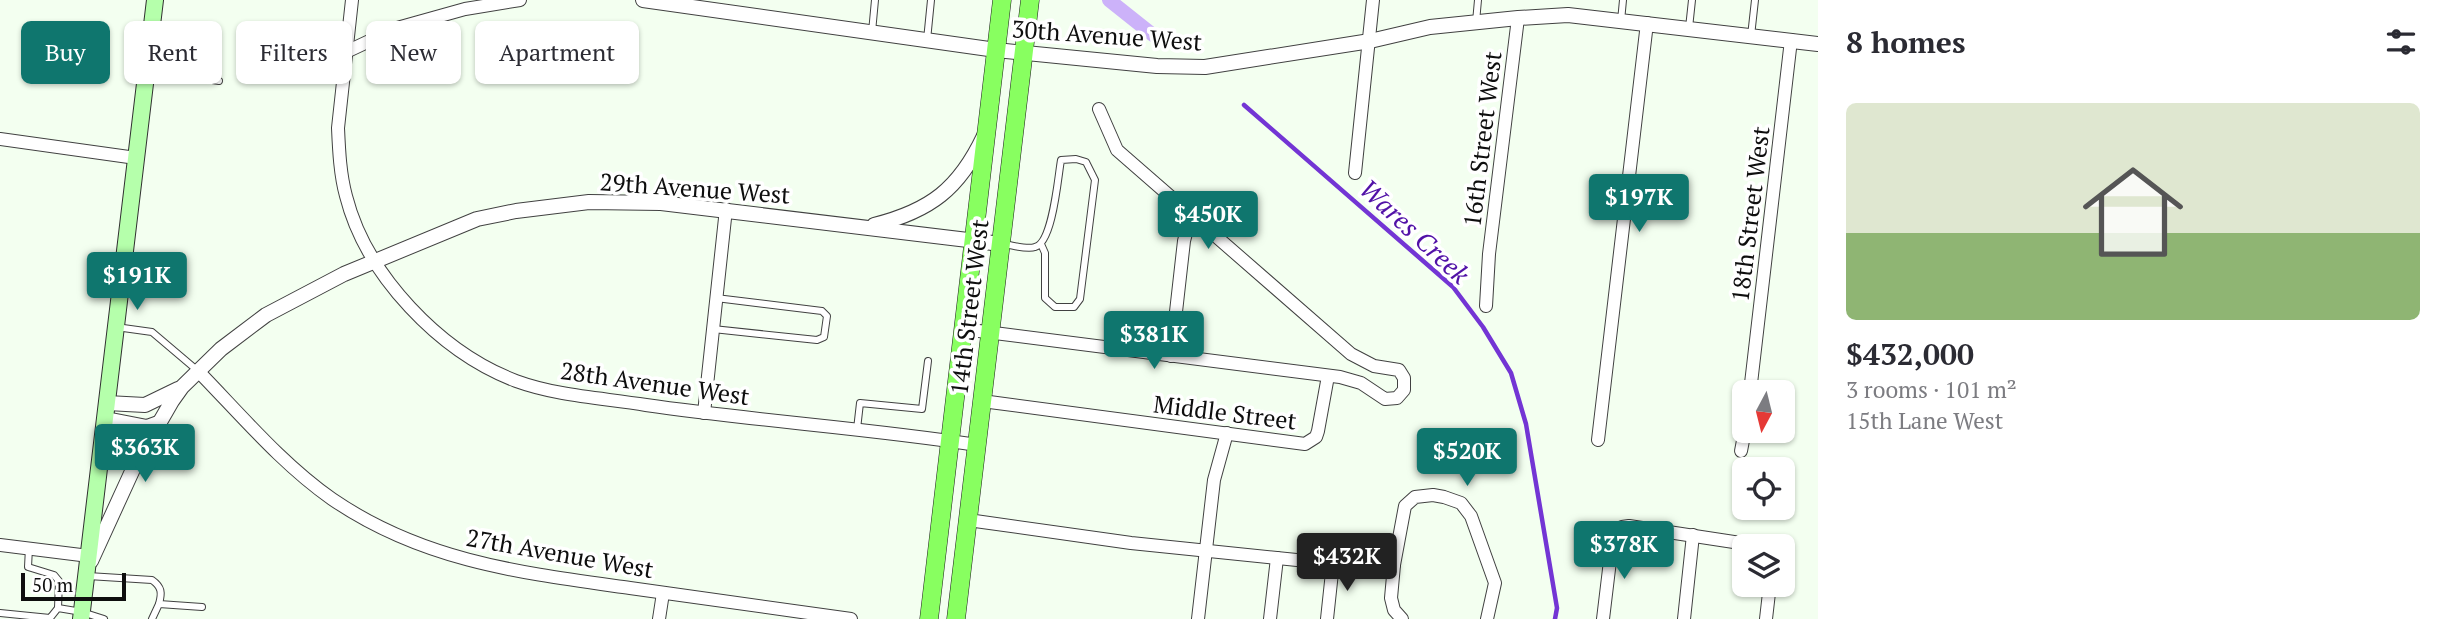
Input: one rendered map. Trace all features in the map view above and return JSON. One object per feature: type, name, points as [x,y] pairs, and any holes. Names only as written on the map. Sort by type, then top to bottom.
[{"type":"main road","points":[[152,21],[155,0]]},
{"type":"main road","name":"14th Street West","points":[[929,619],[1002,0]]},
{"type":"main road","name":"14th Street West","points":[[956,619],[1030,0]]},
{"type":"main road","points":[[82,615],[145,84]]},
{"type":"street","name":"28th Avenue West","points":[[350,21],[352,0]]},
{"type":"street","points":[[352,49],[397,28],[466,9],[520,0]]},
{"type":"street","name":"30th Avenue West","points":[[643,0],[996,50],[1134,65],[1205,67],[1370,41],[1430,27],[1568,15],[1818,44]]},
{"type":"street","points":[[1355,173],[1373,0]]},
{"type":"street","name":"16th Street West","points":[[1486,306],[1489,254],[1518,18]]},
{"type":"street","points":[[1598,440],[1647,23]]},
{"type":"street","name":"18th Street West","points":[[1751,380],[1791,40]]},
{"type":"street","name":"28th Avenue West","points":[[343,84],[338,128],[343,182],[353,218],[373,261],[417,314],[465,355],[526,384],[562,392],[704,413],[977,445]]},
{"type":"street","points":[[963,329],[1351,379],[1385,400],[1397,398],[1404,390],[1405,378],[1399,370],[1374,366],[1359,359],[1117,150],[1099,109]]},
{"type":"street","points":[[865,227],[901,218],[940,198],[967,169],[987,129]]},
{"type":"street","points":[[0,139],[136,158]]},
{"type":"street","name":"29th Avenue West","points":[[88,567],[134,467],[159,423],[182,387],[220,349],[266,315],[373,261],[477,219],[541,207],[625,202],[726,209],[1001,244]]},
{"type":"street","points":[[704,413],[726,209]]},
{"type":"street","points":[[1171,356],[1184,241],[1191,214]]},
{"type":"street","points":[[1351,379],[1359,359]]},
{"type":"street","name":"27th Avenue West","points":[[198,371],[298,474],[335,500],[377,524],[433,549],[480,564],[851,619]]},
{"type":"street","name":"Middle Street","points":[[982,401],[1306,444],[1312,441],[1318,430],[1328,376]]},
{"type":"street","name":"29th Avenue West","points":[[106,411],[145,405],[182,387]]},
{"type":"street","points":[[106,411],[147,427],[159,423]]},
{"type":"street","points":[[1198,619],[1214,480],[1227,433]]},
{"type":"street","points":[[1741,451],[1743,443]]},
{"type":"street","points":[[1402,619],[1392,605],[1394,565],[1402,515],[1410,500],[1423,495],[1461,503],[1471,516],[1495,583],[1487,619]]},
{"type":"street","points":[[968,520],[1131,543],[1333,563],[1359,559],[1394,565]]},
{"type":"street","points":[[1603,619],[1613,536],[1616,531],[1629,526],[1732,541]]},
{"type":"street","points":[[1684,619],[1693,535]]},
{"type":"street","points":[[0,545],[29,548],[88,567]]},
{"type":"street","points":[[1270,619],[1277,558]]},
{"type":"street","points":[[1327,619],[1333,563]]},
{"type":"street","points":[[659,619],[663,593]]},
{"type":"street","points":[[1766,619],[1769,597]]},
{"type":"lane","points":[[872,32],[875,0]]},
{"type":"lane","points":[[927,40],[931,0]]},
{"type":"lane","points":[[1476,22],[1478,0]]},
{"type":"lane","points":[[1621,21],[1623,0]]},
{"type":"lane","points":[[1689,28],[1692,0]]},
{"type":"lane","points":[[1751,36],[1755,0]]},
{"type":"lane","points":[[1001,244],[1035,248],[1041,244],[1050,229],[1061,160],[1076,159],[1086,162],[1095,180],[1080,299],[1074,307],[1055,307],[1045,299],[1045,253],[1041,244]]},
{"type":"lane","points":[[713,329],[817,340],[824,337],[827,322],[827,316],[822,311],[716,298]]},
{"type":"lane","points":[[116,327],[152,332],[198,371]]},
{"type":"lane","points":[[857,431],[860,403],[922,409],[928,361]]},
{"type":"lane","points":[[0,613],[50,618],[58,608],[59,581],[54,575],[28,567],[29,548]]},
{"type":"lane","points":[[88,567],[152,580],[159,584],[162,593],[152,619]]},
{"type":"lane","points":[[159,604],[202,607]]},
{"type":"lane","points":[[58,608],[104,619]]},
{"type":"waterway","points":[[1109,0],[1153,35]]},
{"type":"waterway","name":"Wares Creek","points":[[1244,105],[1453,287],[1483,327],[1511,373],[1526,424],[1557,608],[1555,619]]}]
